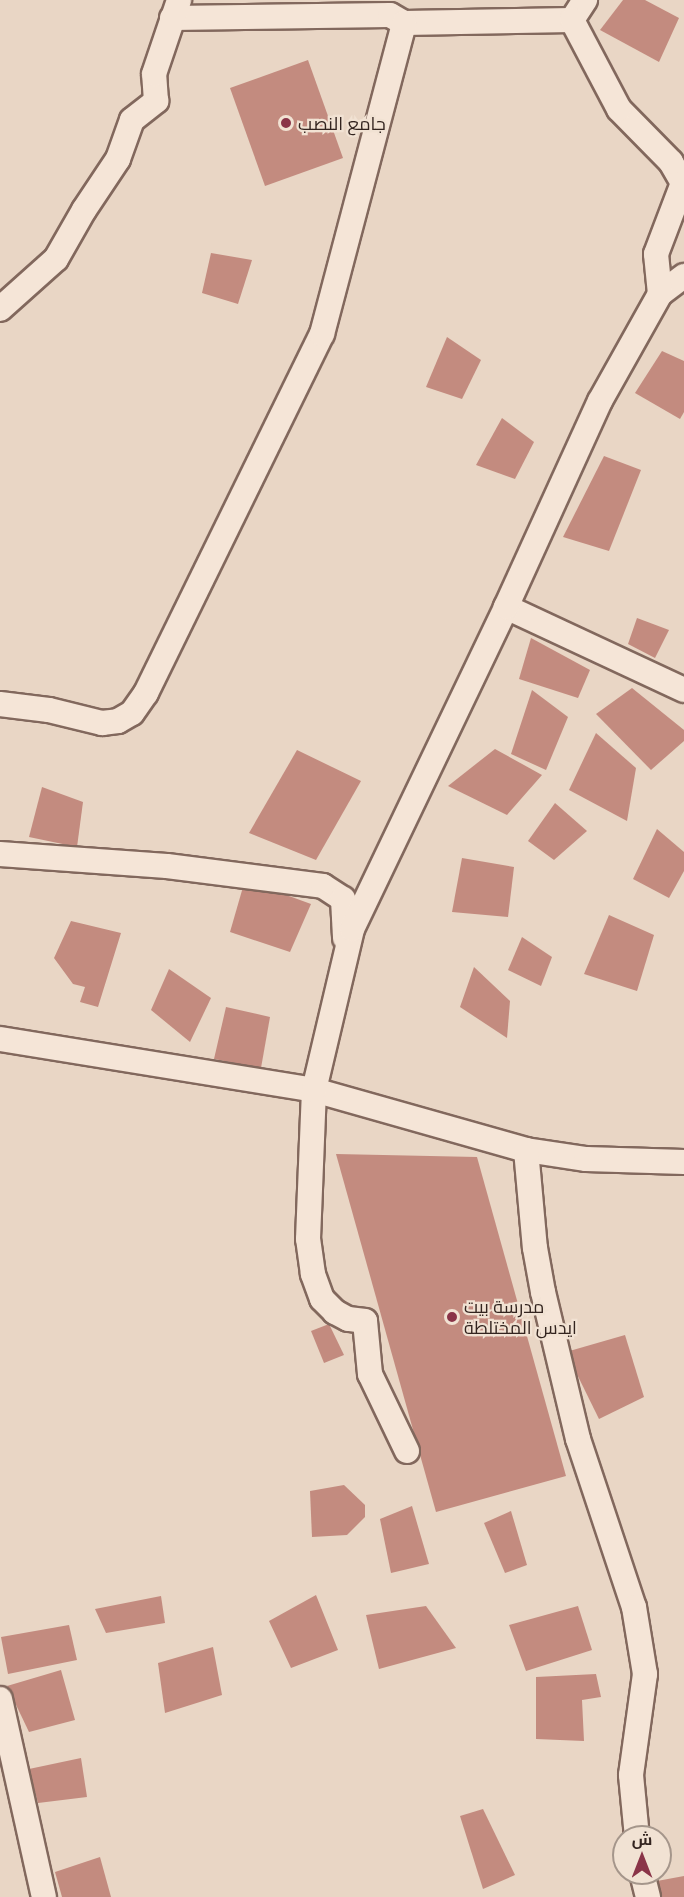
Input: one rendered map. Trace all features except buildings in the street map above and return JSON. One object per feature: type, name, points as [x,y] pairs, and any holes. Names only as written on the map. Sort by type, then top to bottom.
[{"type":"street","points":[[0,309],[56,259],[84,210],[118,159],[132,120],[156,101],[154,74],[176,9],[398,13],[579,10],[619,109],[671,162],[683,183],[656,254],[660,294]]},
{"type":"street","points":[[0,704],[49,710],[102,723],[118,721],[132,713],[146,693],[322,334],[398,13]]},
{"type":"street","points":[[407,1451],[370,1374],[365,1321],[348,1318],[336,1312],[322,1299],[313,1274],[308,1239],[314,1090],[352,929],[506,607],[600,401],[660,294],[684,276]]},
{"type":"street","points":[[506,607],[684,690]]},
{"type":"street","points":[[0,854],[167,866],[324,886],[343,899],[344,939],[352,929]]},
{"type":"street","points":[[0,1039],[314,1090],[526,1150],[586,1159],[684,1162]]},
{"type":"street","points":[[526,1150],[535,1248],[543,1292],[578,1439],[636,1618],[645,1674],[631,1775],[636,1825]]},
{"type":"street","points":[[0,1699],[12,1798],[44,1897]]},
{"type":"place","name":"جامع النصب","points":[[286,123]]},
{"type":"place","name":"مدرسة بيت ايدس المختلطة","points":[[452,1317]]}]
